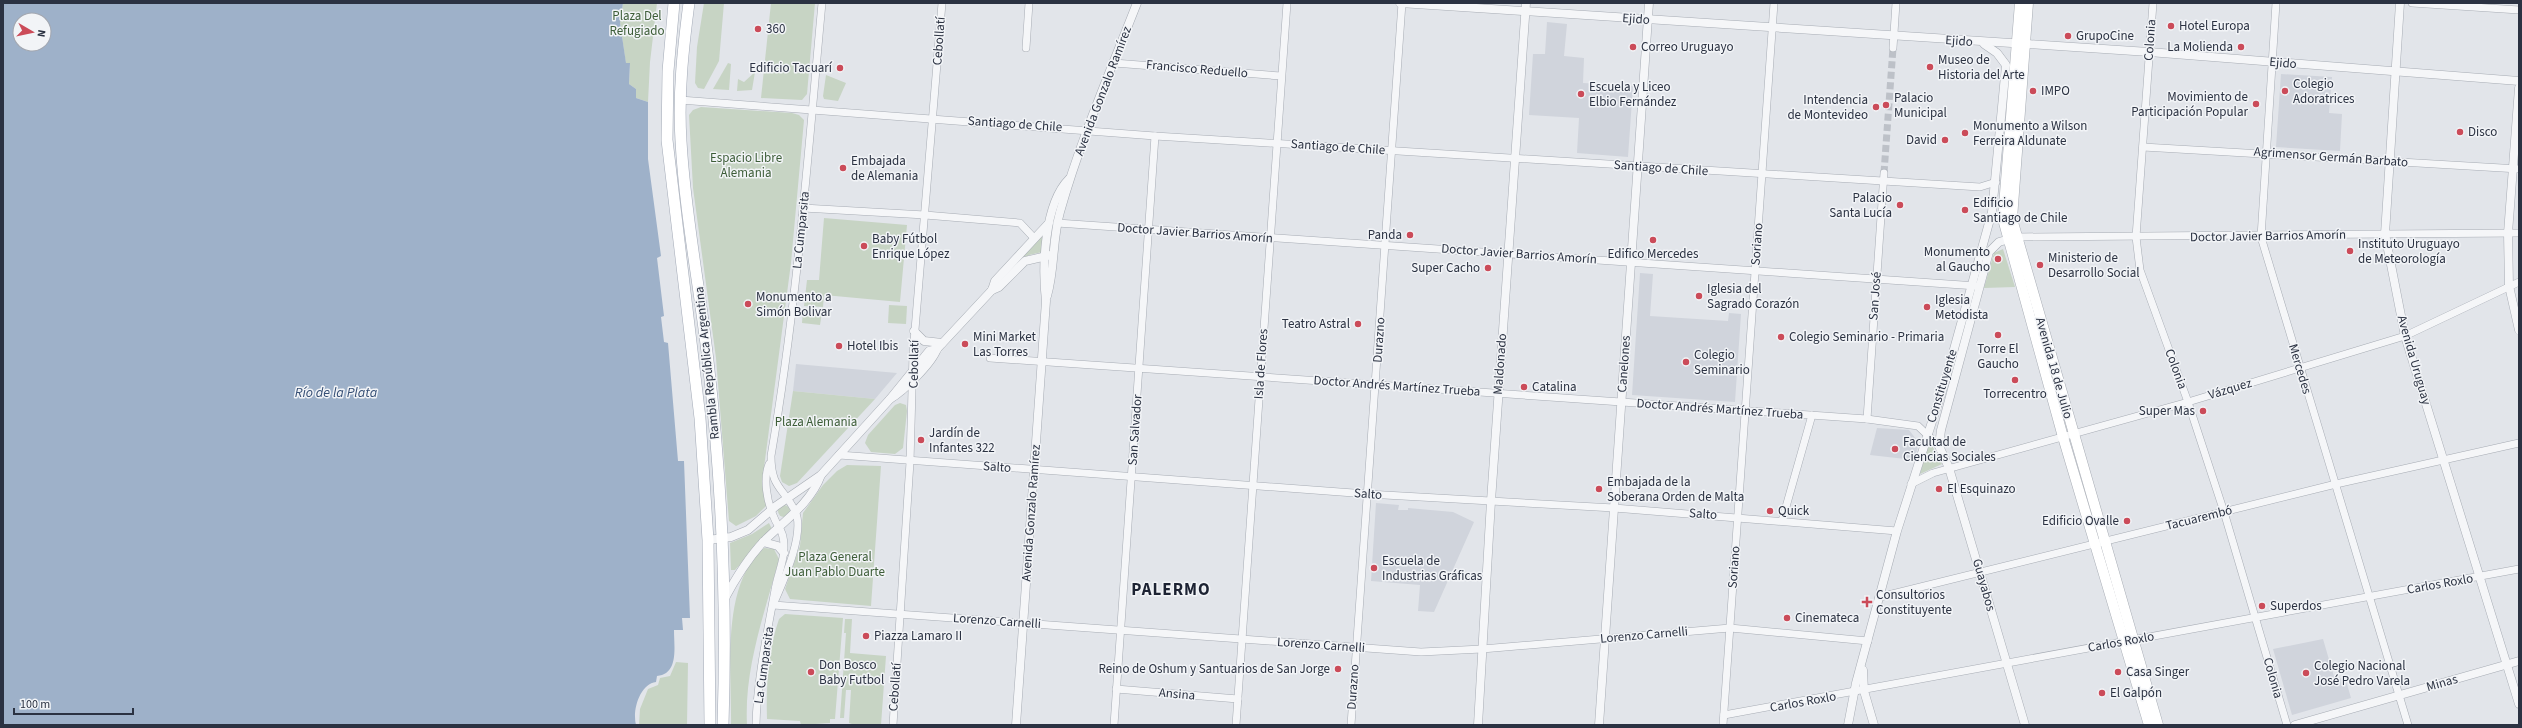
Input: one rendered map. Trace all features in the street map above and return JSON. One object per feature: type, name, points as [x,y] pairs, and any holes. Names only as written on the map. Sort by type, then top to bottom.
[{"type":"main road","name":"Rambla República Argentina","points":[[674,3],[667,99],[669,169],[696,377],[708,540],[710,725]]},
{"type":"main road","name":"Rambla República Argentina","points":[[689,3],[680,100],[683,169],[711,390],[722,538],[724,601],[723,725]]},
{"type":"main road","name":"Avenida 18 de Julio","points":[[2013,238],[2011,210],[2021,45],[2020,3]]},
{"type":"main road","name":"Avenida 18 de Julio","points":[[2028,3],[2014,86],[2003,212],[2013,238],[2068,436],[2129,641],[2149,725]]},
{"type":"main road","name":"Avenida 18 de Julio","points":[[2129,641],[2158,725]]},
{"type":"street","name":"La Cumparsita","points":[[773,605],[794,548],[797,526],[796,512],[775,483],[771,470],[803,208],[822,3]]},
{"type":"street","name":"Cebollatí","points":[[893,725],[910,462],[914,331],[934,118],[942,3]]},
{"type":"street","points":[[1026,48],[1029,3]]},
{"type":"street","name":"Avenida Gonzalo Ramírez","points":[[1016,725],[1046,301],[1044,284],[1057,223],[1069,179],[1137,3]]},
{"type":"street","name":"Isla de Flores","points":[[1236,725],[1287,3]]},
{"type":"street","name":"Ejido","points":[[1401,3],[1981,43],[2150,52],[2519,81]]},
{"type":"street","name":"Durazno","points":[[1351,725],[1386,245],[1401,3]]},
{"type":"street","name":"Maldonado","points":[[1478,725],[1498,393],[1526,3]]},
{"type":"street","name":"Canelones","points":[[1599,725],[1649,3]]},
{"type":"street","name":"Soriano","points":[[1723,725],[1774,3]]},
{"type":"street","points":[[1893,48],[1896,3]]},
{"type":"street","name":"Colonia","points":[[2153,3],[2136,237],[2140,270],[2188,402],[2224,512],[2287,725]]},
{"type":"street","name":"Mercedes","points":[[2276,3],[2262,236],[2368,597],[2408,725]]},
{"type":"street","name":"Avenida Uruguay","points":[[2400,3],[2394,72],[2385,234],[2405,336],[2519,704]]},
{"type":"street","points":[[2412,3],[2519,10]]},
{"type":"street","name":"Avenida 18 de Julio","points":[[1981,43],[1997,53],[2006,65],[2014,86]]},
{"type":"street","name":"Francisco Reduello","points":[[1114,63],[1281,76]]},
{"type":"street","points":[[1996,182],[2006,65]]},
{"type":"street","points":[[2003,102],[2014,86]]},
{"type":"street","points":[[2519,88],[2516,169],[2508,233],[2509,286],[2519,330]]},
{"type":"street","name":"Santiago de Chile","points":[[680,100],[934,118],[1155,136],[1515,160],[1980,187],[1996,182]]},
{"type":"street","name":"San Salvador","points":[[1114,725],[1150,230],[1155,136]]},
{"type":"street","name":"Agrimensor Germán Barbato","points":[[2143,147],[2266,153],[2516,169]]},
{"type":"street","name":"San José","points":[[1867,419],[1884,173]]},
{"type":"street","name":"Avenida Gonzalo Ramírez","points":[[1050,255],[1048,224],[1062,186],[1069,179]]},
{"type":"street","name":"Constituyente","points":[[1939,446],[1977,286],[1992,212],[1996,182]]},
{"type":"street","points":[[803,208],[925,215],[1020,223],[1034,238]]},
{"type":"street","name":"Doctor Javier Barrios Amorín","points":[[1057,223],[1631,261],[1977,286]]},
{"type":"street","points":[[992,290],[995,281],[1048,224]]},
{"type":"street","name":"Doctor Javier Barrios Amorín","points":[[2013,238],[2519,233]]},
{"type":"street","name":"Constituyente","points":[[1848,725],[1854,693],[1897,531],[1927,433],[1989,252],[1999,242],[2013,238]]},
{"type":"street","points":[[890,399],[900,394],[935,354],[940,346],[992,290],[999,287],[1025,261],[1050,255]]},
{"type":"street","name":"Vázquez","points":[[1911,484],[1949,468],[2188,402],[2405,336],[2519,282]]},
{"type":"street","points":[[914,331],[924,341],[940,346]]},
{"type":"street","points":[[708,540],[722,538],[748,530],[771,510],[821,475],[890,399],[929,351],[940,346]]},
{"type":"street","name":"Doctor Andrés Martínez Trueba","points":[[990,358],[1867,419],[1910,423],[1927,433],[1939,446]]},
{"type":"street","points":[[1782,520],[1812,415]]},
{"type":"street","name":"Tacuarembó","points":[[1880,597],[2100,541],[2336,484],[2519,443]]},
{"type":"street","name":"Guayabos","points":[[1939,446],[1949,468],[2025,725]]},
{"type":"street","name":"Salto","points":[[840,455],[910,462],[1132,476],[1367,494],[1614,508],[1782,520],[1897,531]]},
{"type":"street","name":"La Cumparsita","points":[[756,725],[762,663],[784,553],[781,526],[771,510],[766,480],[772,456]]},
{"type":"street","points":[[724,601],[741,570],[763,542],[796,512],[818,483],[821,475]]},
{"type":"street","points":[[763,542],[778,546],[784,553]]},
{"type":"street","name":"Carlos Roxlo","points":[[1724,715],[1854,693],[2007,663],[2519,569]]},
{"type":"street","name":"Lorenzo Carnelli","points":[[773,605],[1421,652],[1482,649],[1730,628],[1868,641]]},
{"type":"street","name":"Constituyente","points":[[1864,657],[1864,691],[1874,725]]},
{"type":"street","name":"Minas","points":[[2295,725],[2519,661]]},
{"type":"street","name":"Ansina","points":[[1116,688],[1238,699]]},
{"type":"shaded area","name":"Escuela y Liceo Elbio Fernández","points":[[1547,22],[1567,24],[1564,56],[1584,58],[1583,83],[1633,86],[1628,157],[1577,153],[1579,118],[1529,115],[1533,54],[1545,54]]},
{"type":"shaded area","points":[[2281,74],[2332,77],[2329,113],[2342,114],[2340,151],[2276,147]]},
{"type":"shaded area","name":"Colegio Seminario","points":[[1640,273],[1653,274],[1650,316],[1728,321],[1729,313],[1741,314],[1735,402],[1632,395]]},
{"type":"shaded area","points":[[796,364],[897,373],[875,399],[793,391]]},
{"type":"shaded area","name":"Facultad de Ciencias Sociales","points":[[1877,428],[1909,430],[1919,443],[1914,460],[1870,455]]},
{"type":"shaded area","points":[[1376,503],[1399,505],[1398,510],[1408,510],[1408,508],[1453,512],[1474,522],[1434,612],[1418,611],[1420,585],[1371,581]]},
{"type":"shaded area","name":"Colegio Nacional José Pedro Varela","points":[[2323,639],[2335,680],[2345,677],[2351,698],[2292,715],[2273,649]]},
{"type":"green space","name":"Plaza Del Refugiado","points":[[623,3],[657,3],[650,62],[648,102],[636,98],[636,89],[629,84],[630,64],[626,64],[620,23]]},
{"type":"green space","points":[[704,3],[724,3],[719,61],[704,89],[698,88],[695,83],[697,47]]},
{"type":"green space","points":[[771,3],[815,3],[807,94],[802,100],[761,98]]},
{"type":"green space","points":[[728,63],[731,64],[729,90],[713,89]]},
{"type":"green space","points":[[755,72],[752,90],[737,91],[738,79],[744,82]]},
{"type":"green space","points":[[826,75],[846,83],[838,101],[824,99],[823,96]]},
{"type":"green space","name":"Espacio Libre Alemania","points":[[701,107],[792,113],[799,115],[804,120],[791,263],[763,475],[767,505],[756,516],[736,526],[729,521],[716,358],[693,188],[689,115],[693,110]]},
{"type":"green space","points":[[824,218],[907,225],[900,302],[824,295],[823,307],[804,306],[807,280],[819,280]]},
{"type":"green space","points":[[1042,236],[1042,252],[1029,255],[1014,265]]},
{"type":"green space","points":[[2003,249],[2015,287],[1984,288],[1994,253]]},
{"type":"green space","points":[[889,305],[907,306],[906,324],[888,323]]},
{"type":"green space","points":[[803,310],[822,312],[820,325],[802,323]]},
{"type":"green space","name":"Plaza Alemania","points":[[793,391],[875,399],[797,483],[789,486],[782,482],[780,476]]},
{"type":"green space","points":[[900,403],[906,405],[907,411],[903,448],[895,454],[871,452],[865,443],[868,435],[895,405]]},
{"type":"green space","points":[[1930,442],[1942,464],[1920,474],[1928,443]]},
{"type":"green space","name":"Plaza General Juan Pablo Duarte","points":[[847,465],[881,466],[871,606],[790,599],[785,589],[800,546],[803,513],[823,485],[837,471]]},
{"type":"green space","points":[[784,505],[788,507],[790,511],[788,515],[784,517],[780,515],[778,511],[780,507]]},
{"type":"green space","points":[[769,523],[772,529],[735,570],[731,570],[730,543],[752,534]]},
{"type":"green space","points":[[764,548],[774,549],[779,559],[752,661],[747,704],[747,725],[731,725],[730,656],[734,607],[740,584],[750,564]]},
{"type":"green space","points":[[785,614],[843,618],[835,719],[830,719],[830,723],[801,725],[800,721],[767,719],[767,681],[772,643],[779,619]]},
{"type":"green space","points":[[845,619],[852,619],[850,653],[886,656],[881,725],[855,725],[849,723],[851,690],[846,690],[844,718],[840,718],[846,633],[844,633]]},
{"type":"green space","points":[[676,662],[688,663],[687,725],[639,725],[640,709],[648,689],[658,685],[660,678],[670,676]]},
{"type":"water","name":"Río de la Plata","points":[[3,3],[623,3],[620,23],[626,63],[630,63],[629,84],[636,89],[636,98],[648,102],[648,159],[661,256],[657,258],[664,316],[661,317],[664,342],[668,343],[678,461],[684,461],[690,618],[682,618],[683,630],[674,630],[674,659],[669,670],[664,674],[657,676],[656,682],[646,687],[638,699],[635,712],[636,725],[3,725]]},
{"type":"tunnel","points":[[1884,173],[1893,48]]},
{"type":"place","name":"Hotel Europa","points":[[2171,26]]},
{"type":"place","name":"360","points":[[758,29]]},
{"type":"place","name":"GrupoCine","points":[[2068,36]]},
{"type":"place","name":"Correo Uruguayo","points":[[1633,47]]},
{"type":"place","name":"La Molienda","points":[[2241,47]]},
{"type":"place","name":"Museo de Historia del Arte","points":[[1930,67]]},
{"type":"place","name":"Edificio Tacuarí","points":[[840,68]]},
{"type":"place","name":"IMPO","points":[[2033,91]]},
{"type":"place","name":"Colegio Adoratrices","points":[[2285,91]]},
{"type":"place","name":"Escuela y Liceo Elbio Fernández","points":[[1581,94]]},
{"type":"place","name":"Movimiento de Participación Popular","points":[[2256,104]]},
{"type":"place","name":"Palacio Municipal","points":[[1886,105]]},
{"type":"place","name":"Intendencia de Montevideo","points":[[1876,107]]},
{"type":"place","name":"Disco","points":[[2460,132]]},
{"type":"place","name":"Monumento a Wilson Ferreira Aldunate","points":[[1965,133]]},
{"type":"place","name":"David","points":[[1945,140]]},
{"type":"place","name":"Embajada de Alemania","points":[[843,168]]},
{"type":"place","name":"Palacio Santa Lucía","points":[[1900,205]]},
{"type":"place","name":"Edificio Santiago de Chile","points":[[1965,210]]},
{"type":"place","name":"Panda","points":[[1410,235]]},
{"type":"place","name":"Edifico Mercedes","points":[[1653,240]]},
{"type":"place","name":"Baby Fútbol Enrique López","points":[[864,246]]},
{"type":"place","name":"Instituto Uruguayo de Meteorología","points":[[2350,251]]},
{"type":"place","name":"Monumento al Gaucho","points":[[1998,259]]},
{"type":"place","name":"Ministerio de Desarrollo Social","points":[[2040,265]]},
{"type":"place","name":"Super Cacho","points":[[1488,268]]},
{"type":"place","name":"Iglesia del Sagrado Corazón","points":[[1699,296]]},
{"type":"place","name":"Monumento a Simón Bolivar","points":[[748,304]]},
{"type":"place","name":"Iglesia Metodista","points":[[1927,307]]},
{"type":"place","name":"Teatro Astral","points":[[1358,324]]},
{"type":"place","name":"Torre El Gaucho","points":[[1998,335]]},
{"type":"place","name":"Colegio Seminario - Primaria","points":[[1781,337]]},
{"type":"place","name":"Mini Market Las Torres","points":[[965,344]]},
{"type":"place","name":"Hotel Ibis","points":[[839,346]]},
{"type":"place","name":"Colegio Seminario","points":[[1686,362]]},
{"type":"place","name":"Torrecentro","points":[[2015,380]]},
{"type":"place","name":"Catalina","points":[[1524,387]]},
{"type":"place","name":"Super Mas","points":[[2203,411]]},
{"type":"place","name":"Jardín de Infantes 322","points":[[921,440]]},
{"type":"place","name":"Facultad de Ciencias Sociales","points":[[1895,449]]},
{"type":"place","name":"Embajada de la Soberana Orden de Malta","points":[[1599,489]]},
{"type":"place","name":"El Esquinazo","points":[[1939,489]]},
{"type":"place","name":"Quick","points":[[1770,511]]},
{"type":"place","name":"Edificio Ovalle","points":[[2127,521]]},
{"type":"place","name":"Escuela de Industrias Gráficas","points":[[1374,568]]},
{"type":"place","name":"Consultorios Constituyente","points":[[1867,602]]},
{"type":"place","name":"Superdos","points":[[2262,606]]},
{"type":"place","name":"Cinemateca","points":[[1787,618]]},
{"type":"place","name":"Piazza Lamaro II","points":[[866,636]]},
{"type":"place","name":"Reino de Oshum y Santuarios de San Jorge","points":[[1338,669]]},
{"type":"place","name":"Don Bosco Baby Futbol","points":[[811,672]]},
{"type":"place","name":"Casa Singer","points":[[2118,672]]},
{"type":"place","name":"Colegio Nacional José Pedro Varela","points":[[2306,673]]},
{"type":"place","name":"El Galpón","points":[[2102,693]]},
{"type":"district","name":"PALERMO","points":[[1171,590]]}]
